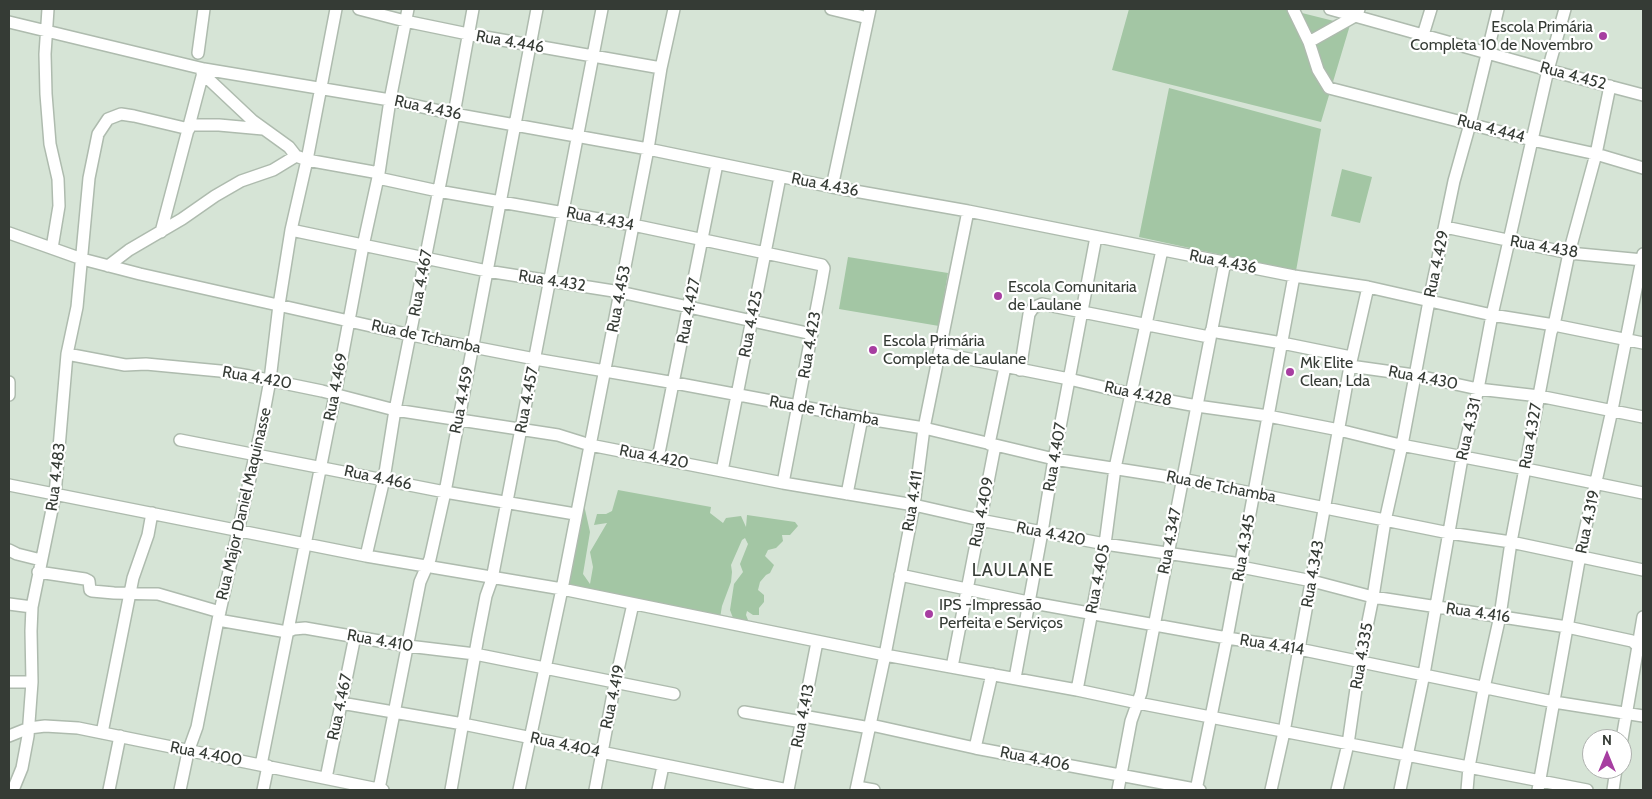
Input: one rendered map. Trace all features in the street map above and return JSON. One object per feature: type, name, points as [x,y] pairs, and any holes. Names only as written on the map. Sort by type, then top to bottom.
[{"type":"street","points":[[48,9],[45,74],[49,133],[58,179],[58,216],[52,248]]},
{"type":"street","points":[[198,53],[204,9]]},
{"type":"street","name":"Rua Major Daniel Maquinasse","points":[[180,790],[188,752],[197,727],[219,616],[256,456],[270,380],[291,230],[308,160],[336,9]]},
{"type":"street","name":"Rua 4.446","points":[[359,9],[405,21],[529,46],[661,68]]},
{"type":"street","name":"Rua 4.469","points":[[263,790],[264,766],[288,632],[378,175],[390,100],[408,9]]},
{"type":"street","name":"Rua 4.467","points":[[366,556],[384,479],[395,410],[426,259],[473,9]]},
{"type":"street","name":"Rua 4.459","points":[[381,790],[394,712],[420,582],[430,559],[445,492],[537,9]]},
{"type":"street","name":"Rua 4.457","points":[[451,790],[486,596],[492,578],[602,9]]},
{"type":"street","name":"Rua 4.453","points":[[519,790],[562,589],[575,514],[648,149],[661,68],[674,9]]},
{"type":"street","points":[[831,9],[869,13],[832,187]]},
{"type":"street","points":[[1293,9],[1309,42],[1358,12]]},
{"type":"street","name":"Rua 4.452","points":[[1330,9],[1358,12],[1423,35],[1643,95]]},
{"type":"street","points":[[1423,35],[1431,9]]},
{"type":"street","name":"Rua 4.429","points":[[1385,521],[1402,445],[1414,375],[1454,181],[1498,9]]},
{"type":"street","name":"Rua 4.331","points":[[1400,790],[1424,674],[1462,458],[1492,315],[1548,70],[1565,9]]},
{"type":"street","name":"Rua 4.436","points":[[9,22],[203,71],[390,100],[454,114],[648,149],[780,177],[968,211],[1294,276],[1368,287],[1492,315],[1643,343]]},
{"type":"street","name":"Rua 4.444","points":[[1309,42],[1318,70],[1329,88],[1532,140],[1596,154],[1643,168]]},
{"type":"street","points":[[161,232],[203,71]]},
{"type":"street","points":[[108,266],[129,250],[161,232],[215,196],[241,181],[273,170],[296,156],[289,147],[238,108],[203,71]]},
{"type":"street","name":"Rua 4.327","points":[[1467,790],[1484,688],[1500,616],[1511,542],[1539,396],[1569,253],[1596,154],[1610,86]]},
{"type":"street","name":"Rua 4.483","points":[[13,790],[22,768],[29,728],[32,682],[32,607],[55,495],[67,354],[77,307],[92,161],[98,134],[108,119],[121,114],[189,127]]},
{"type":"street","points":[[189,127],[219,125],[264,129]]},
{"type":"street","name":"Rua 4.434","points":[[296,156],[438,191],[633,225],[822,265]]},
{"type":"street","name":"Rua 4.427","points":[[658,458],[675,383],[717,164]]},
{"type":"street","name":"Rua 4.425","points":[[722,471],[780,177]]},
{"type":"street","name":"Rua 4.411","points":[[857,788],[914,505],[924,428],[938,353],[968,211]]},
{"type":"street","name":"Rua 4.438","points":[[1445,227],[1569,253],[1643,258]]},
{"type":"street","name":"Rua 4.432","points":[[291,230],[487,271],[620,292],[812,334]]},
{"type":"street","name":"Rua de Tchamba","points":[[9,233],[82,259],[108,266],[411,336],[924,428],[1054,459],[1182,479],[1385,521],[1511,542],[1643,570]]},
{"type":"street","name":"Rua 4.407","points":[[1014,678],[1096,237]]},
{"type":"street","name":"Rua 4.405","points":[[1077,690],[1105,544],[1115,468],[1162,250]]},
{"type":"street","name":"Rua 4.319","points":[[1539,785],[1580,556],[1643,258]]},
{"type":"street","name":"Rua 4.347","points":[[1118,790],[1131,721],[1138,703],[1225,262]]},
{"type":"street","name":"Rua 4.423","points":[[783,483],[821,286],[824,268],[822,265]]},
{"type":"street","name":"Rua 4.345","points":[[1197,790],[1241,566],[1294,276]]},
{"type":"street","name":"Rua 4.343","points":[[1271,790],[1284,732],[1312,581],[1350,362],[1368,287]]},
{"type":"street","name":"Rua 4.430","points":[[1020,370],[1029,314],[1035,307],[1042,304],[1147,326],[1282,343],[1350,362],[1478,389],[1539,396],[1643,417]]},
{"type":"street","name":"Rua 4.428","points":[[938,353],[1069,379],[1132,394],[1268,416],[1339,430],[1462,458],[1526,468],[1643,493]]},
{"type":"street","name":"Rua 4.420","points":[[67,354],[124,364],[146,364],[220,371],[270,380],[395,410],[558,435],[590,445],[783,483],[914,505],[1042,532],[1241,566],[1312,581]]},
{"type":"street","name":"Rua 4.409","points":[[952,667],[980,520],[1005,366]]},
{"type":"street","points":[[9,382],[9,395]]},
{"type":"street","points":[[847,494],[862,418]]},
{"type":"street","name":"Rua 4.466","points":[[180,440],[445,492],[575,514]]},
{"type":"street","points":[[9,486],[366,556],[562,589],[816,642],[1077,690],[1406,756],[1470,767],[1539,785],[1587,790]]},
{"type":"street","points":[[102,733],[133,578],[148,535],[152,513]]},
{"type":"street","name":"Rua 4.335","points":[[1337,790],[1348,744],[1360,661],[1373,597],[1385,521]]},
{"type":"street","points":[[9,550],[40,566]]},
{"type":"street","name":"Rua 4.410","points":[[40,566],[86,579],[89,581],[90,590],[158,594],[219,616],[288,632],[294,629],[305,628],[408,646],[475,654],[674,694]]},
{"type":"street","name":"Rua 4.414","points":[[900,575],[1028,602],[1299,649],[1554,702],[1643,716]]},
{"type":"street","name":"Rua 4.416","points":[[1312,581],[1373,597],[1567,627],[1632,641],[1641,647]]},
{"type":"street","points":[[9,604],[32,607]]},
{"type":"street","name":"Rua 4.419","points":[[595,790],[615,683],[633,604]]},
{"type":"street","points":[[1623,729],[1641,647],[1643,617]]},
{"type":"street","name":"Rua 4.467","points":[[326,778],[355,636]]},
{"type":"street","name":"Rua 4.413","points":[[788,790],[803,719],[816,642]]},
{"type":"street","points":[[975,748],[992,674]]},
{"type":"street","points":[[9,682],[32,682]]},
{"type":"street","name":"Rua 4.404","points":[[341,703],[463,724],[788,790]]},
{"type":"street","name":"Rua 4.406","points":[[744,712],[870,726],[1197,790]]},
{"type":"street","name":"Rua 4.400","points":[[9,736],[29,728],[62,726],[120,736],[188,752],[326,778],[363,788],[381,790]]},
{"type":"street","points":[[109,790],[120,736]]},
{"type":"street","points":[[658,790],[663,766]]},
{"type":"street","points":[[724,790],[726,778]]},
{"type":"street","points":[[857,788],[874,790]]},
{"type":"green space","points":[[1129,9],[1286,9],[1350,25],[1321,122],[1112,70]]},
{"type":"green space","points":[[1169,88],[1321,129],[1296,271],[1139,237]]},
{"type":"green space","points":[[1342,169],[1372,177],[1360,223],[1331,216]]},
{"type":"green space","points":[[848,257],[948,273],[939,326],[839,309]]},
{"type":"green space","points":[[618,490],[711,507],[710,513],[723,523],[726,518],[741,516],[746,527],[747,515],[795,522],[798,526],[790,535],[782,535],[783,541],[776,548],[768,550],[765,556],[774,565],[770,573],[760,582],[758,590],[764,595],[764,602],[759,608],[759,615],[753,615],[747,611],[748,620],[742,622],[733,618],[730,610],[734,584],[743,572],[740,564],[748,544],[745,538],[742,540],[731,565],[731,582],[722,606],[720,618],[562,587],[584,505],[590,532],[583,574],[590,584],[593,567],[590,552],[607,523],[594,525],[597,514],[606,514],[612,511]]},
{"type":"place","name":"Escola Primária Completa 10 de Novembro","points":[[1603,36]]},
{"type":"place","name":"Escola Comunitaria de Laulane","points":[[998,296]]},
{"type":"place","name":"Escola Primária Completa de Laulane","points":[[873,350]]},
{"type":"place","name":"Mk Elite Clean, Lda","points":[[1290,372]]},
{"type":"place","name":"IPS -Impressão Perfeita e Serviços","points":[[929,614]]},
{"type":"district","name":"LAULANE","points":[[1013,571]]}]
